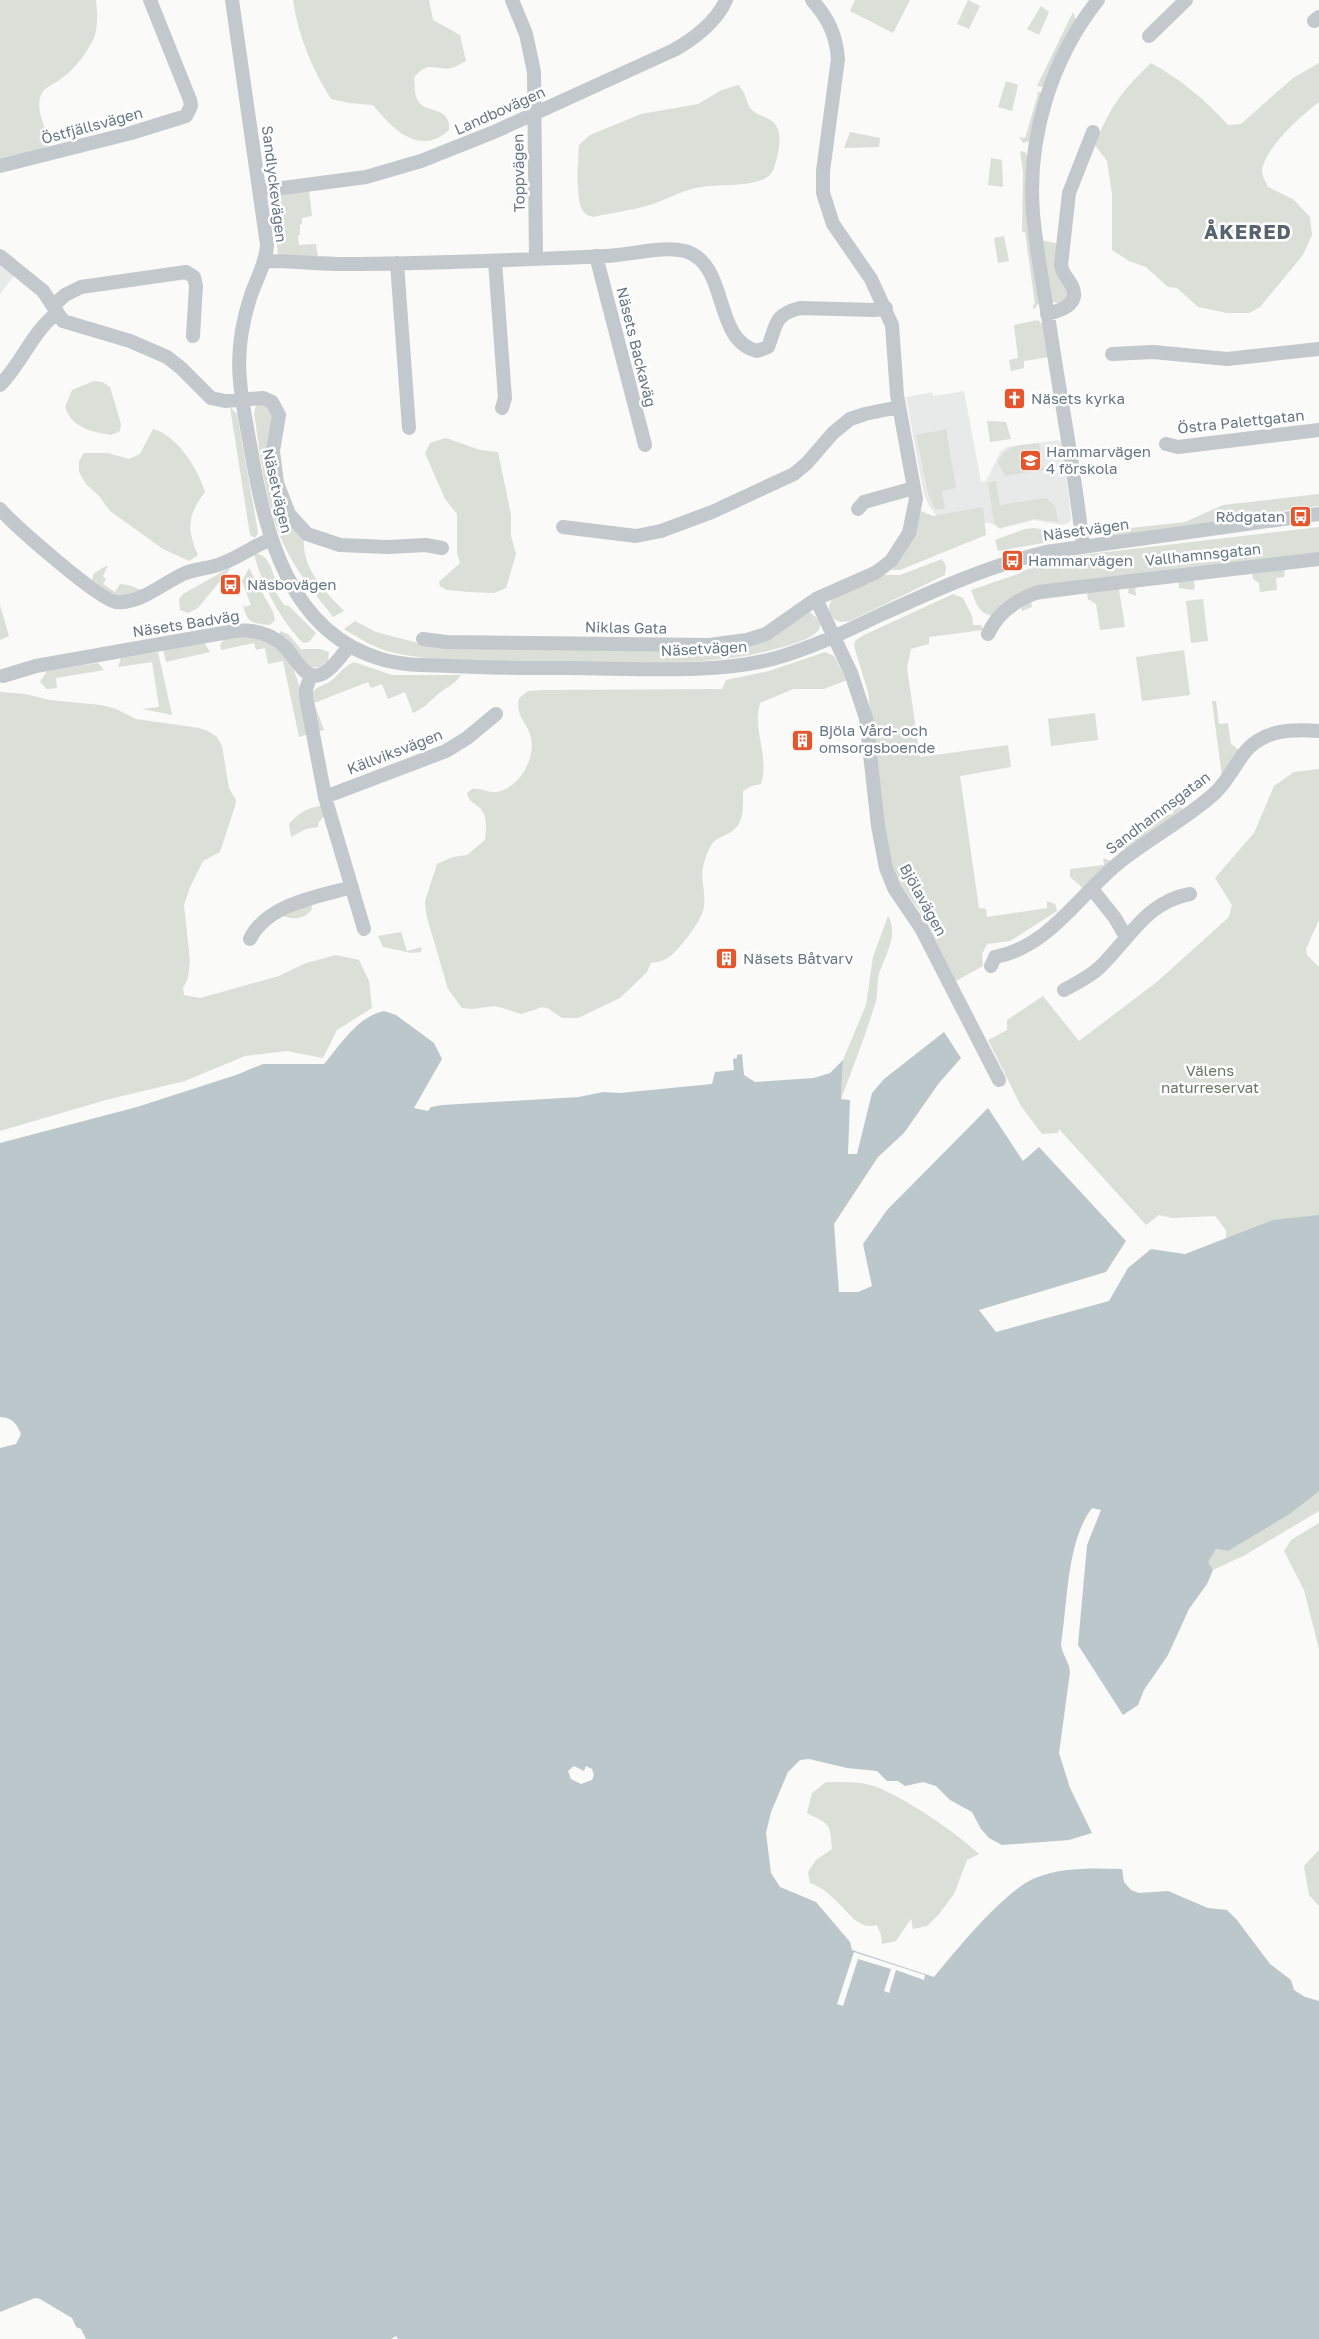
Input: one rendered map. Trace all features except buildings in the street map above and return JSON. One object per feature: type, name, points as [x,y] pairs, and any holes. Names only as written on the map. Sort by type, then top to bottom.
[{"type":"street","name":"Östfjällsvägen","points":[[0,166],[178,120],[189,112],[190,100],[150,0]]},
{"type":"street","name":"Sandlyckevägen","points":[[232,0],[267,245],[265,261],[252,294],[242,332],[239,378],[242,399]]},
{"type":"street","name":"Toppvägen","points":[[512,0],[523,24],[531,52],[534,72],[536,259]]},
{"type":"street","name":"Landbovägen","points":[[260,191],[381,174],[455,149],[684,44],[711,21],[726,0]]},
{"type":"street","name":"Niklas Gata","points":[[423,639],[446,642],[672,646],[747,640],[766,634],[816,599],[868,577],[891,561],[904,543],[912,526],[916,500],[899,407],[894,336],[886,308],[871,279],[840,236],[826,204],[823,170],[837,65],[837,49],[828,21],[812,0]]},
{"type":"street","points":[[1084,546],[1047,314],[1033,214],[1032,192],[1036,150],[1044,106],[1052,80],[1071,39],[1098,0]]},
{"type":"street","points":[[1149,36],[1186,0]]},
{"type":"street","points":[[1047,314],[1061,311],[1073,299],[1072,286],[1064,275],[1061,265],[1069,193],[1093,132]]},
{"type":"street","points":[[265,261],[344,264],[495,261],[667,250],[692,254],[704,264],[714,280],[731,328],[744,344],[754,351],[765,350],[773,328],[780,317],[800,308],[874,310],[886,308]]},
{"type":"street","points":[[0,256],[43,291],[63,321],[126,340],[167,357],[211,398],[225,401],[242,399],[270,400],[278,410],[279,420],[273,451],[276,483],[289,514],[300,528],[320,539],[340,544],[388,547],[426,545],[442,548]]},
{"type":"street","name":"Näsets Backaväg","points":[[596,256],[645,445]]},
{"type":"street","points":[[495,261],[504,398],[502,408]]},
{"type":"street","points":[[397,263],[409,428]]},
{"type":"street","points":[[0,385],[18,364],[40,329],[65,295],[81,287],[186,272],[194,277],[196,281],[193,336]]},
{"type":"street","points":[[1112,354],[1153,352],[1227,359],[1319,349]]},
{"type":"street","name":"Näsetvägen","points":[[242,399],[258,489],[271,539],[298,596],[313,615],[349,647],[383,660],[416,665],[504,668],[710,668],[773,658],[834,637],[981,572],[1029,556],[1084,546],[1319,514]]},
{"type":"street","points":[[562,527],[636,536],[661,531],[712,512],[794,474],[807,463],[833,432],[850,420],[865,414],[899,407]]},
{"type":"street","name":"Östra Palettgatan","points":[[1166,444],[1178,447],[1319,430]]},
{"type":"street","points":[[858,509],[864,502],[914,488]]},
{"type":"street","points":[[0,509],[80,578],[108,600],[116,602],[136,598],[194,569],[224,563],[250,548],[271,539]]},
{"type":"street","name":"Vallhamnsgatan","points":[[988,634],[994,622],[1010,606],[1018,600],[1038,592],[1319,559]]},
{"type":"street","name":"Bjölavägen","points":[[816,599],[851,673],[866,718],[878,826],[886,868],[894,888],[921,928],[999,1080]]},
{"type":"street","name":"Näsets Badväg","points":[[3,676],[46,664],[215,633],[245,630],[263,634],[274,639],[284,647],[304,671],[311,675]]},
{"type":"street","points":[[349,647],[328,671],[311,675],[306,689],[306,697],[326,796],[364,930]]},
{"type":"street","name":"Källviksvägen","points":[[326,796],[457,746],[496,714]]},
{"type":"street","name":"Sandhamnsgatan","points":[[991,966],[995,957],[1011,954],[1058,922],[1092,890],[1104,875],[1121,861],[1216,792],[1246,751],[1259,740],[1288,730],[1319,731]]},
{"type":"street","points":[[250,939],[258,925],[278,911],[352,887]]},
{"type":"street","points":[[1092,890],[1110,910],[1126,937]]},
{"type":"street","points":[[1064,990],[1098,969],[1154,908],[1168,900],[1190,894]]},
{"type":"shaded area","points":[[0,264],[14,276],[0,294]]},
{"type":"shaded area","name":"Hammarvägen 4 förskola","points":[[964,391],[981,482],[986,481],[1001,451],[1007,447],[1059,440],[1062,444],[1071,515],[1071,520],[1068,523],[1062,525],[1034,520],[999,529],[993,524],[987,523],[951,527],[943,523],[929,506],[924,495],[906,397],[932,392],[933,396]]},
{"type":"shaded area","points":[[384,1011],[396,1015],[434,1043],[442,1059],[414,1108],[428,1111],[431,1107],[442,1105],[579,1097],[603,1092],[620,1093],[712,1084],[715,1072],[734,1070],[733,1059],[737,1058],[737,1055],[742,1054],[744,1075],[755,1082],[814,1078],[830,1073],[843,1060],[841,1099],[850,1100],[848,1154],[857,1154],[872,1093],[884,1079],[944,1032],[961,1058],[939,1083],[904,1133],[878,1157],[834,1224],[839,1292],[858,1292],[872,1286],[863,1244],[887,1210],[988,1108],[1023,1161],[1039,1147],[1126,1241],[1106,1272],[979,1310],[996,1332],[1109,1301],[1128,1268],[1151,1249],[1185,1254],[1273,1220],[1319,1215],[1319,1491],[1291,1513],[1228,1551],[1216,1549],[1208,1562],[1213,1570],[1207,1584],[1189,1609],[1168,1655],[1144,1690],[1138,1705],[1123,1715],[1078,1645],[1087,1545],[1101,1510],[1092,1508],[1083,1522],[1077,1538],[1069,1573],[1061,1644],[1070,1672],[1059,1753],[1070,1788],[1092,1833],[1069,1840],[1002,1845],[989,1838],[981,1829],[972,1812],[950,1800],[936,1786],[923,1782],[905,1786],[898,1781],[887,1781],[877,1771],[847,1768],[809,1759],[800,1760],[788,1772],[771,1812],[766,1833],[771,1873],[780,1887],[816,1902],[850,1942],[852,1950],[934,1977],[981,1922],[1009,1895],[1035,1878],[1045,1874],[1067,1870],[1122,1869],[1124,1882],[1131,1890],[1139,1893],[1168,1891],[1208,1908],[1227,1910],[1237,1920],[1270,1964],[1291,1980],[1294,1990],[1305,1997],[1319,2001],[1319,2339],[398,2339],[396,2336],[391,2339],[86,2339],[81,2329],[76,2327],[72,2318],[40,2299],[35,2298],[0,2312],[0,1448],[16,1444],[21,1434],[14,1422],[0,1417],[0,1143],[137,1107],[236,1075],[263,1064],[324,1064],[350,1032],[374,1014]],"holes":[[[574,1766],[584,1771],[586,1766],[592,1769],[594,1775],[592,1780],[581,1784],[571,1779],[568,1771]]]},
{"type":"green space","points":[[0,0],[96,0],[97,26],[90,46],[82,58],[67,74],[46,88],[41,94],[39,109],[48,138],[49,143],[47,147],[0,161]]},
{"type":"green space","points":[[293,0],[429,0],[433,20],[460,35],[466,61],[451,68],[427,67],[423,69],[414,78],[415,94],[420,104],[446,116],[449,130],[438,138],[427,141],[417,140],[407,137],[398,131],[373,105],[331,99],[307,51],[298,26]]},
{"type":"green space","points":[[855,0],[910,0],[893,33],[850,11]]},
{"type":"green space","points":[[968,0],[980,6],[969,29],[957,24]]},
{"type":"green space","points":[[1041,6],[1049,12],[1039,35],[1027,29]]},
{"type":"green space","points":[[1073,12],[1076,20],[1043,87],[1037,86]]},
{"type":"green space","points":[[1151,63],[1192,91],[1228,125],[1241,124],[1293,78],[1319,63],[1319,102],[1303,115],[1276,143],[1264,163],[1262,172],[1268,187],[1293,199],[1310,217],[1312,235],[1303,255],[1260,307],[1249,313],[1227,313],[1198,307],[1177,288],[1168,287],[1146,267],[1129,261],[1112,250],[1112,194],[1107,161],[1095,145],[1106,120],[1118,100],[1132,82]]},
{"type":"green space","points":[[1006,81],[1018,85],[1012,111],[998,107]]},
{"type":"green space","points":[[738,85],[744,93],[750,108],[769,119],[777,127],[779,136],[778,152],[770,175],[756,182],[696,188],[652,204],[593,217],[583,211],[580,206],[578,189],[579,145],[590,135],[641,114],[698,104],[722,90]]},
{"type":"green space","points":[[1037,91],[1042,93],[1030,141],[1023,143],[1019,137],[1025,138],[1038,94]]},
{"type":"green space","points":[[850,132],[880,138],[879,147],[844,148]]},
{"type":"green space","points":[[1020,151],[1025,152],[1028,156],[1040,302],[1033,310],[1033,305],[1035,304],[1025,232],[1022,232],[1023,172]]},
{"type":"green space","points":[[991,158],[1002,160],[1003,187],[988,185]]},
{"type":"green space","points":[[309,190],[312,216],[302,218],[300,235],[298,236],[299,245],[316,244],[318,257],[278,255],[271,197],[275,194]]},
{"type":"green space","points":[[1004,236],[1009,261],[998,263],[994,238]]},
{"type":"green space","points":[[1042,240],[1059,244],[1068,295],[1066,300],[1059,304],[1051,301]]},
{"type":"green space","points":[[1038,320],[1043,325],[1049,357],[1024,361],[1024,368],[1011,371],[1009,360],[1018,358],[1014,325]]},
{"type":"green space","points":[[94,381],[102,382],[110,387],[121,424],[120,431],[111,435],[89,430],[77,424],[72,420],[65,407],[72,390]]},
{"type":"green space","points":[[261,403],[273,408],[269,452],[304,536],[306,558],[321,586],[344,611],[333,617],[308,585],[292,560],[274,518],[265,484],[254,413],[256,405]]},
{"type":"green space","points":[[230,407],[237,414],[257,526],[258,533],[255,538],[250,535]]},
{"type":"green space","points":[[987,421],[1006,422],[1011,439],[990,442]]},
{"type":"green space","points":[[153,429],[162,432],[170,438],[185,454],[197,473],[205,492],[192,515],[190,529],[198,555],[189,561],[163,549],[110,511],[99,496],[86,484],[79,472],[79,461],[84,453],[108,453],[129,459],[140,454]]},
{"type":"green space","points":[[946,429],[956,488],[942,491],[945,509],[935,509],[928,493],[916,435]]},
{"type":"green space","points":[[446,438],[480,450],[498,452],[511,514],[511,536],[516,554],[506,588],[494,593],[447,590],[440,586],[439,582],[460,563],[457,553],[457,514],[445,499],[425,453],[430,443]]},
{"type":"green space","points":[[1039,443],[1043,470],[1005,476],[998,462],[1005,451],[1014,446]]},
{"type":"green space","points":[[996,481],[1000,505],[1046,498],[1055,506],[1058,522],[1033,519],[1000,528],[994,523],[988,483]]},
{"type":"green space","points":[[1319,494],[1319,506],[1286,510],[1278,514],[1130,536],[1112,536],[1095,532],[1185,522],[1223,505]]},
{"type":"green space","points":[[983,507],[986,535],[900,570],[892,570],[921,511],[933,516]]},
{"type":"green space","points":[[1319,527],[1319,553],[1083,581],[993,616],[981,610],[971,590],[1018,574],[1047,559]]},
{"type":"green space","points":[[1034,528],[1069,533],[1067,537],[1061,540],[998,551],[995,540],[1025,529]]},
{"type":"green space","points":[[254,554],[263,556],[270,565],[277,585],[275,591],[284,605],[289,606],[316,633],[310,641],[302,642],[286,623],[267,589]]},
{"type":"green space","points":[[942,559],[946,566],[945,575],[850,621],[840,622],[834,619],[830,613],[829,606],[832,599],[839,594],[868,584],[883,575],[900,575]]},
{"type":"green space","points":[[108,565],[103,576],[106,579],[103,584],[115,592],[120,584],[129,585],[141,590],[126,596],[115,595],[109,593],[92,580],[94,573]]},
{"type":"green space","points":[[229,568],[198,608],[188,613],[180,610],[179,599],[183,594]]},
{"type":"green space","points":[[249,568],[273,612],[275,620],[270,625],[258,624],[251,621],[246,615],[243,604],[245,607],[251,605],[242,581]]},
{"type":"green space","points":[[1285,569],[1284,577],[1276,578],[1277,590],[1260,592],[1259,583],[1253,579],[1252,573]]},
{"type":"green space","points":[[1193,578],[1195,587],[1193,590],[1179,588],[1179,582],[1135,587],[1136,596],[1128,593],[1129,586]]},
{"type":"green space","points":[[1118,584],[1125,627],[1100,630],[1096,604],[1088,599],[1087,593],[1031,601],[1032,607],[1022,611],[1021,609],[1027,602],[1038,597]]},
{"type":"green space","points":[[953,594],[963,598],[972,616],[973,625],[981,625],[983,630],[929,637],[929,644],[911,649],[907,668],[920,757],[1008,745],[1011,767],[960,776],[979,908],[986,909],[987,917],[1047,908],[1047,901],[1055,904],[1057,911],[1010,941],[987,944],[982,954],[983,966],[956,981],[919,910],[894,877],[888,856],[868,692],[854,646],[855,641],[864,635]]},
{"type":"green space","points":[[1203,599],[1208,641],[1191,643],[1186,601]]},
{"type":"green space","points":[[0,605],[9,636],[0,640]]},
{"type":"green space","points":[[809,612],[820,623],[820,628],[812,636],[799,642],[732,658],[671,663],[468,661],[429,658],[410,656],[379,648],[344,629],[355,621],[376,632],[418,643],[716,648]]},
{"type":"green space","points":[[280,631],[288,634],[301,649],[320,649],[329,652],[328,661],[319,667],[309,668],[279,637]]},
{"type":"green space","points":[[256,637],[283,654],[291,664],[300,689],[308,734],[299,737],[283,661],[268,664],[265,648],[256,650],[254,643],[221,650],[220,645],[225,638]]},
{"type":"green space","points":[[204,642],[210,652],[166,662],[163,649]]},
{"type":"green space","points":[[1184,650],[1190,695],[1142,701],[1136,657]]},
{"type":"green space","points":[[158,652],[172,715],[142,709],[159,707],[152,662],[118,667],[121,658]]},
{"type":"green space","points":[[825,652],[834,656],[847,680],[824,689],[793,689],[760,703],[758,724],[764,763],[761,784],[743,791],[743,810],[740,822],[733,831],[716,840],[710,847],[702,874],[703,912],[690,934],[669,957],[651,963],[647,972],[620,998],[578,1018],[562,1018],[543,1007],[521,1014],[495,1006],[472,1009],[462,1008],[448,989],[426,914],[425,901],[437,864],[453,857],[467,855],[485,840],[486,823],[483,811],[470,800],[467,793],[472,789],[492,792],[503,790],[518,780],[528,764],[531,755],[531,738],[520,715],[519,698],[528,691],[544,690],[722,689],[726,680],[769,671]]},
{"type":"green space","points":[[354,662],[392,675],[461,675],[425,706],[413,713],[405,692],[388,699],[382,684],[371,688],[368,682],[314,703],[324,730],[317,732],[310,695]]},
{"type":"green space","points":[[98,663],[104,670],[56,678],[57,688],[47,689],[40,682],[47,671]]},
{"type":"green space","points":[[0,692],[25,694],[50,700],[101,705],[116,709],[136,719],[199,728],[217,737],[222,746],[229,788],[236,800],[220,852],[203,861],[190,887],[184,905],[190,961],[188,978],[183,988],[184,995],[200,998],[279,976],[306,963],[336,955],[359,960],[369,981],[372,1008],[337,1030],[323,1058],[286,1051],[245,1056],[185,1081],[106,1100],[0,1131]]},
{"type":"green space","points":[[1212,701],[1216,701],[1219,724],[1228,723],[1231,744],[1239,750],[1222,777]]},
{"type":"green space","points":[[1095,713],[1098,740],[1051,746],[1048,719]]},
{"type":"green space","name":"Välens naturreservat","points":[[1319,769],[1319,920],[1306,949],[1307,955],[1319,967],[1319,1511],[1245,1555],[1213,1570],[1207,1562],[1216,1549],[1228,1551],[1226,1230],[1215,1216],[1172,1218],[1159,1215],[1146,1225],[1059,1129],[1058,1133],[1042,1134],[1021,1106],[988,1040],[1007,1030],[1007,1020],[1043,996],[1079,1041],[1158,981],[1229,917],[1232,905],[1215,878],[1254,833],[1274,786],[1294,772]]},
{"type":"green space","points":[[321,806],[326,814],[319,822],[318,827],[306,829],[291,837],[289,824],[307,810]]},
{"type":"green space","points":[[1172,807],[1180,807],[1184,810],[1120,854],[1118,853],[1125,849],[1123,842],[1120,844],[1119,838],[1141,834],[1147,817],[1173,814]]},
{"type":"green space","points":[[1103,858],[1113,862],[1085,890],[1070,877],[1070,869],[1104,865]]},
{"type":"green space","points":[[313,902],[311,911],[305,916],[291,918],[283,916]]},
{"type":"green space","points":[[888,916],[892,931],[891,939],[878,978],[876,1001],[841,1099],[843,1060],[866,1005],[873,957]]},
{"type":"green space","points":[[401,932],[407,951],[422,947],[421,952],[411,953],[383,947],[378,936]]},
{"type":"green space","points":[[1319,1523],[1319,1649],[1304,1590],[1284,1551],[1291,1540]]},
{"type":"green space","points":[[826,1782],[853,1782],[879,1788],[932,1818],[958,1836],[979,1854],[967,1860],[954,1894],[927,1926],[913,1929],[911,1919],[896,1941],[882,1944],[877,1925],[870,1926],[858,1922],[828,1893],[810,1883],[808,1872],[816,1860],[832,1849],[827,1825],[807,1813],[812,1793]]},
{"type":"green space","points":[[1319,1850],[1319,1906],[1309,1895],[1304,1866]]},
{"type":"pier","points":[[854,1952],[925,1975],[924,1980],[896,1970],[889,1993],[884,1991],[891,1969],[858,1959],[843,2006],[837,2004]]},
{"type":"place","name":"Näsets kyrka","points":[[1015,399]]},
{"type":"place","name":"Hammarvägen 4 förskola","points":[[1030,461]]},
{"type":"place","name":"Rödgatan","points":[[1301,517]]},
{"type":"place","name":"Hammarvägen","points":[[1012,561]]},
{"type":"place","name":"Näsbovägen","points":[[231,585]]},
{"type":"place","name":"Bjöla Vård- och omsorgsboende","points":[[803,740]]},
{"type":"place","name":"Näsets Båtvarv","points":[[727,959]]},
{"type":"district","name":"ÅKERED","points":[[1248,232]]}]
